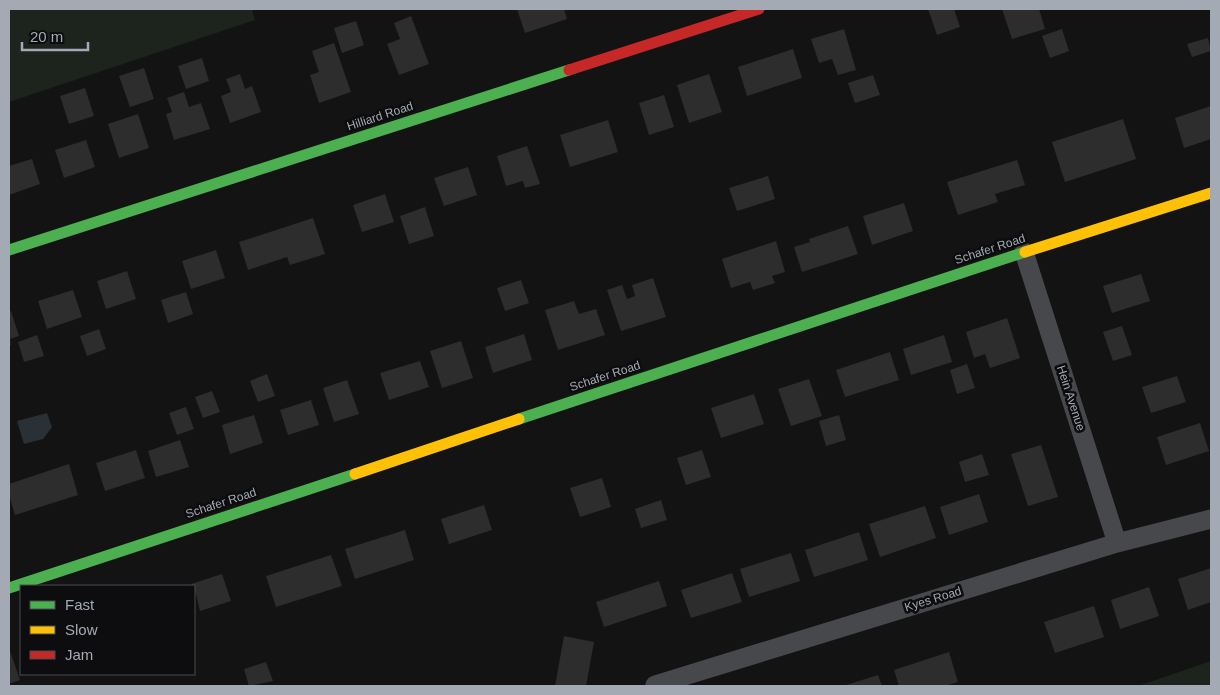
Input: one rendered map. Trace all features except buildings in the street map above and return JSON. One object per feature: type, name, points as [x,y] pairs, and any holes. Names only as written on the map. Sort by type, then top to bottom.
[{"type":"street","name":"Hilliard Road","points":[[9,250],[759,9]]},
{"type":"street","name":"Schafer Road","points":[[9,588],[1024,252],[1211,193]]},
{"type":"street","name":"Hein Avenue","points":[[1024,252],[1116,543]]},
{"type":"street","name":"Kyes Road","points":[[655,685],[1116,543],[1211,518]]},
{"type":"shaded area","points":[[9,9],[252,9],[255,20],[9,102]]},
{"type":"shaded area","points":[[47,413],[52,427],[43,439],[24,444],[17,421]]},
{"type":"shaded area","points":[[1211,661],[1211,686],[1138,686]]},
{"type":"traffic: fast","points":[[9,250],[569,70]]},
{"type":"traffic: fast","points":[[519,419],[1025,252]]},
{"type":"traffic: fast","points":[[9,588],[355,474]]},
{"type":"traffic: slow","points":[[1025,252],[1211,193]]},
{"type":"traffic: slow","points":[[355,474],[519,419]]},
{"type":"traffic: jam","points":[[569,70],[759,9]]}]
